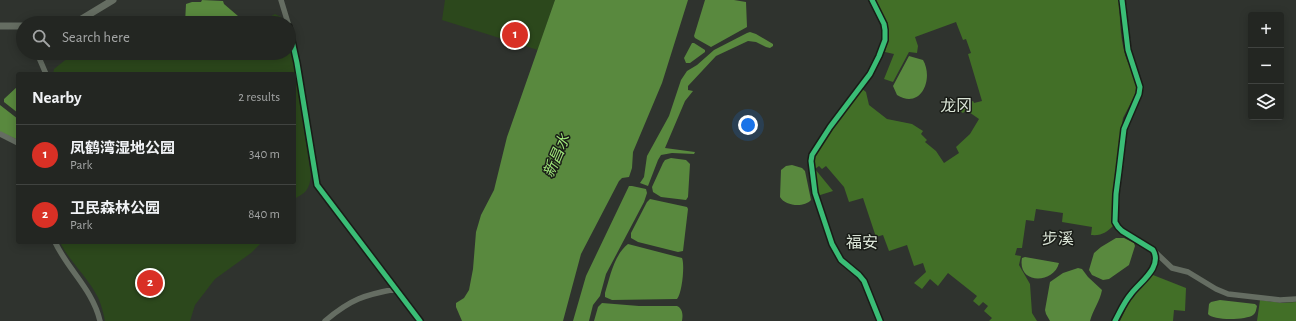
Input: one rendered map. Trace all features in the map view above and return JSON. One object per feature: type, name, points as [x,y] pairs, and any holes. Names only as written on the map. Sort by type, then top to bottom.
[{"type":"street","points":[[87,16],[113,0]]},
{"type":"street","points":[[281,0],[286,16]]},
{"type":"street","points":[[872,0],[884,24],[885,30],[885,40],[879,56],[870,74],[815,149],[811,161],[815,193],[832,244],[842,260],[860,275],[864,281],[880,321]]},
{"type":"street","points":[[1122,0],[1128,50],[1140,87],[1139,94],[1124,129],[1116,194],[1115,222],[1122,231],[1153,250],[1172,268],[1188,272],[1216,289],[1228,294],[1280,300],[1296,300]]},
{"type":"street","points":[[0,26],[16,26]]},
{"type":"street","points":[[296,55],[317,185],[420,321]]},
{"type":"street","points":[[40,60],[45,72]]},
{"type":"street","points":[[0,134],[16,142]]},
{"type":"street","points":[[55,244],[63,258],[89,293],[95,304],[100,321]]},
{"type":"street","points":[[1115,321],[1129,296],[1146,279],[1153,267],[1155,255],[1153,250]]},
{"type":"street","points":[[325,321],[350,302],[370,294],[396,289]]},
{"type":"shaded area","points":[[445,0],[555,0],[538,50],[442,20]]},
{"type":"shaded area","points":[[874,0],[1119,0],[1120,25],[1125,55],[1136,80],[1137,91],[1123,118],[1114,225],[1104,233],[1091,235],[1092,227],[1062,222],[1063,213],[1036,209],[1034,221],[1026,220],[1022,248],[1017,248],[1015,255],[1021,256],[1019,265],[1030,284],[1032,313],[1037,321],[989,321],[992,318],[984,311],[988,306],[983,302],[979,306],[973,301],[977,296],[948,273],[938,286],[930,279],[922,289],[914,283],[926,272],[923,263],[914,266],[907,245],[889,251],[883,235],[876,237],[863,198],[849,202],[844,187],[826,166],[822,169],[819,166],[815,169],[833,191],[817,196],[812,166],[814,155],[825,136],[861,88],[866,92],[869,105],[887,119],[912,124],[923,131],[921,134],[927,140],[925,142],[936,151],[944,163],[959,153],[956,147],[970,134],[979,119],[966,110],[963,113],[958,110],[960,105],[973,101],[974,103],[982,101],[968,54],[971,53],[966,39],[963,40],[956,22],[915,37],[918,46],[917,53],[909,52],[893,82],[884,79],[894,54],[885,52],[889,33],[885,20]]},
{"type":"shaded area","points":[[65,60],[294,60],[295,72],[53,72],[54,69]]},
{"type":"shaded area","points":[[296,75],[311,176],[309,185],[301,195],[296,198]]},
{"type":"shaded area","points":[[61,244],[260,244],[251,253],[215,279],[195,305],[190,321],[105,321],[101,304],[96,294]]},
{"type":"shaded area","points":[[1153,275],[1186,288],[1185,311],[1174,310],[1173,321],[1120,321],[1133,294]]},
{"type":"shaded area","points":[[1260,300],[1282,303],[1296,302],[1296,321],[1257,321]]},
{"type":"water","points":[[202,0],[223,1],[224,4],[238,16],[185,16],[186,4],[201,2]]},
{"type":"water","name":"新昌水","points":[[555,0],[688,0],[662,83],[633,152],[632,168],[629,177],[622,178],[619,181],[581,254],[563,321],[462,321],[456,307],[456,303],[464,298],[469,290],[473,269],[476,232],[481,215],[494,190],[507,137]]},
{"type":"water","points":[[705,0],[734,0],[746,2],[747,27],[711,47],[695,38],[694,36]]},
{"type":"water","points":[[750,32],[773,44],[773,46],[770,48],[756,42],[748,41],[716,56],[688,86],[688,90],[693,91],[685,101],[665,148],[695,152],[694,154],[672,153],[661,155],[648,186],[640,183],[644,177],[647,156],[669,116],[681,80],[687,71],[697,65],[714,50]]},
{"type":"water","points":[[692,43],[705,50],[705,52],[690,63],[686,63],[684,58]]},
{"type":"water","points":[[909,56],[923,60],[927,76],[926,83],[919,96],[913,99],[905,99],[897,95],[893,86]]},
{"type":"water","points":[[16,88],[16,111],[4,102],[4,99]]},
{"type":"water","points":[[0,105],[16,117],[16,139],[0,132]]},
{"type":"water","points":[[671,158],[686,160],[690,164],[688,197],[686,200],[661,197],[653,192],[652,187],[663,163],[665,160]]},
{"type":"water","points":[[792,165],[802,168],[805,171],[811,200],[808,203],[799,205],[790,204],[782,200],[780,197],[781,170],[786,166]]},
{"type":"water","points":[[629,186],[646,189],[647,193],[644,202],[606,274],[600,296],[593,305],[589,321],[573,321],[586,276]]},
{"type":"water","points":[[650,199],[687,207],[683,251],[678,252],[638,242],[631,238],[631,233]]},
{"type":"water","points":[[1116,238],[1124,238],[1134,243],[1135,246],[1129,265],[1109,279],[1103,280],[1092,275],[1089,270],[1094,253]]},
{"type":"water","points":[[628,244],[682,258],[682,279],[679,296],[677,299],[612,300],[605,297],[616,260]]},
{"type":"water","points":[[1025,257],[1059,263],[1056,270],[1044,278],[1030,277],[1025,273],[1022,267],[1022,258]]},
{"type":"water","points":[[1078,268],[1082,269],[1102,290],[1090,321],[1050,321],[1045,310],[1050,282],[1063,273]]},
{"type":"water","points":[[1220,300],[1255,304],[1257,306],[1256,311],[1250,317],[1230,319],[1216,318],[1208,314],[1209,304]]},
{"type":"water","points":[[602,303],[639,306],[677,306],[682,312],[682,321],[594,321],[598,307]]},
{"type":"cycle path","points":[[872,0],[884,24],[885,30],[885,40],[879,56],[870,74],[830,127],[812,155],[811,161],[815,193],[832,244],[841,260],[864,281],[880,321]]},
{"type":"cycle path","points":[[1115,321],[1124,304],[1149,274],[1155,262],[1153,250],[1122,231],[1115,222],[1116,194],[1124,129],[1139,94],[1140,87],[1128,50],[1122,0]]},
{"type":"cycle path","points":[[296,58],[317,185],[420,321]]},
{"type":"place","name":"凤鹤湾湿地公园","points":[[515,35]]},
{"type":"place","name":"卫民森林公园","points":[[150,283]]},
{"type":"district","name":"龙冈","points":[[956,106]]},
{"type":"district","name":"步溪","points":[[1058,239]]},
{"type":"district","name":"福安","points":[[862,243]]}]
